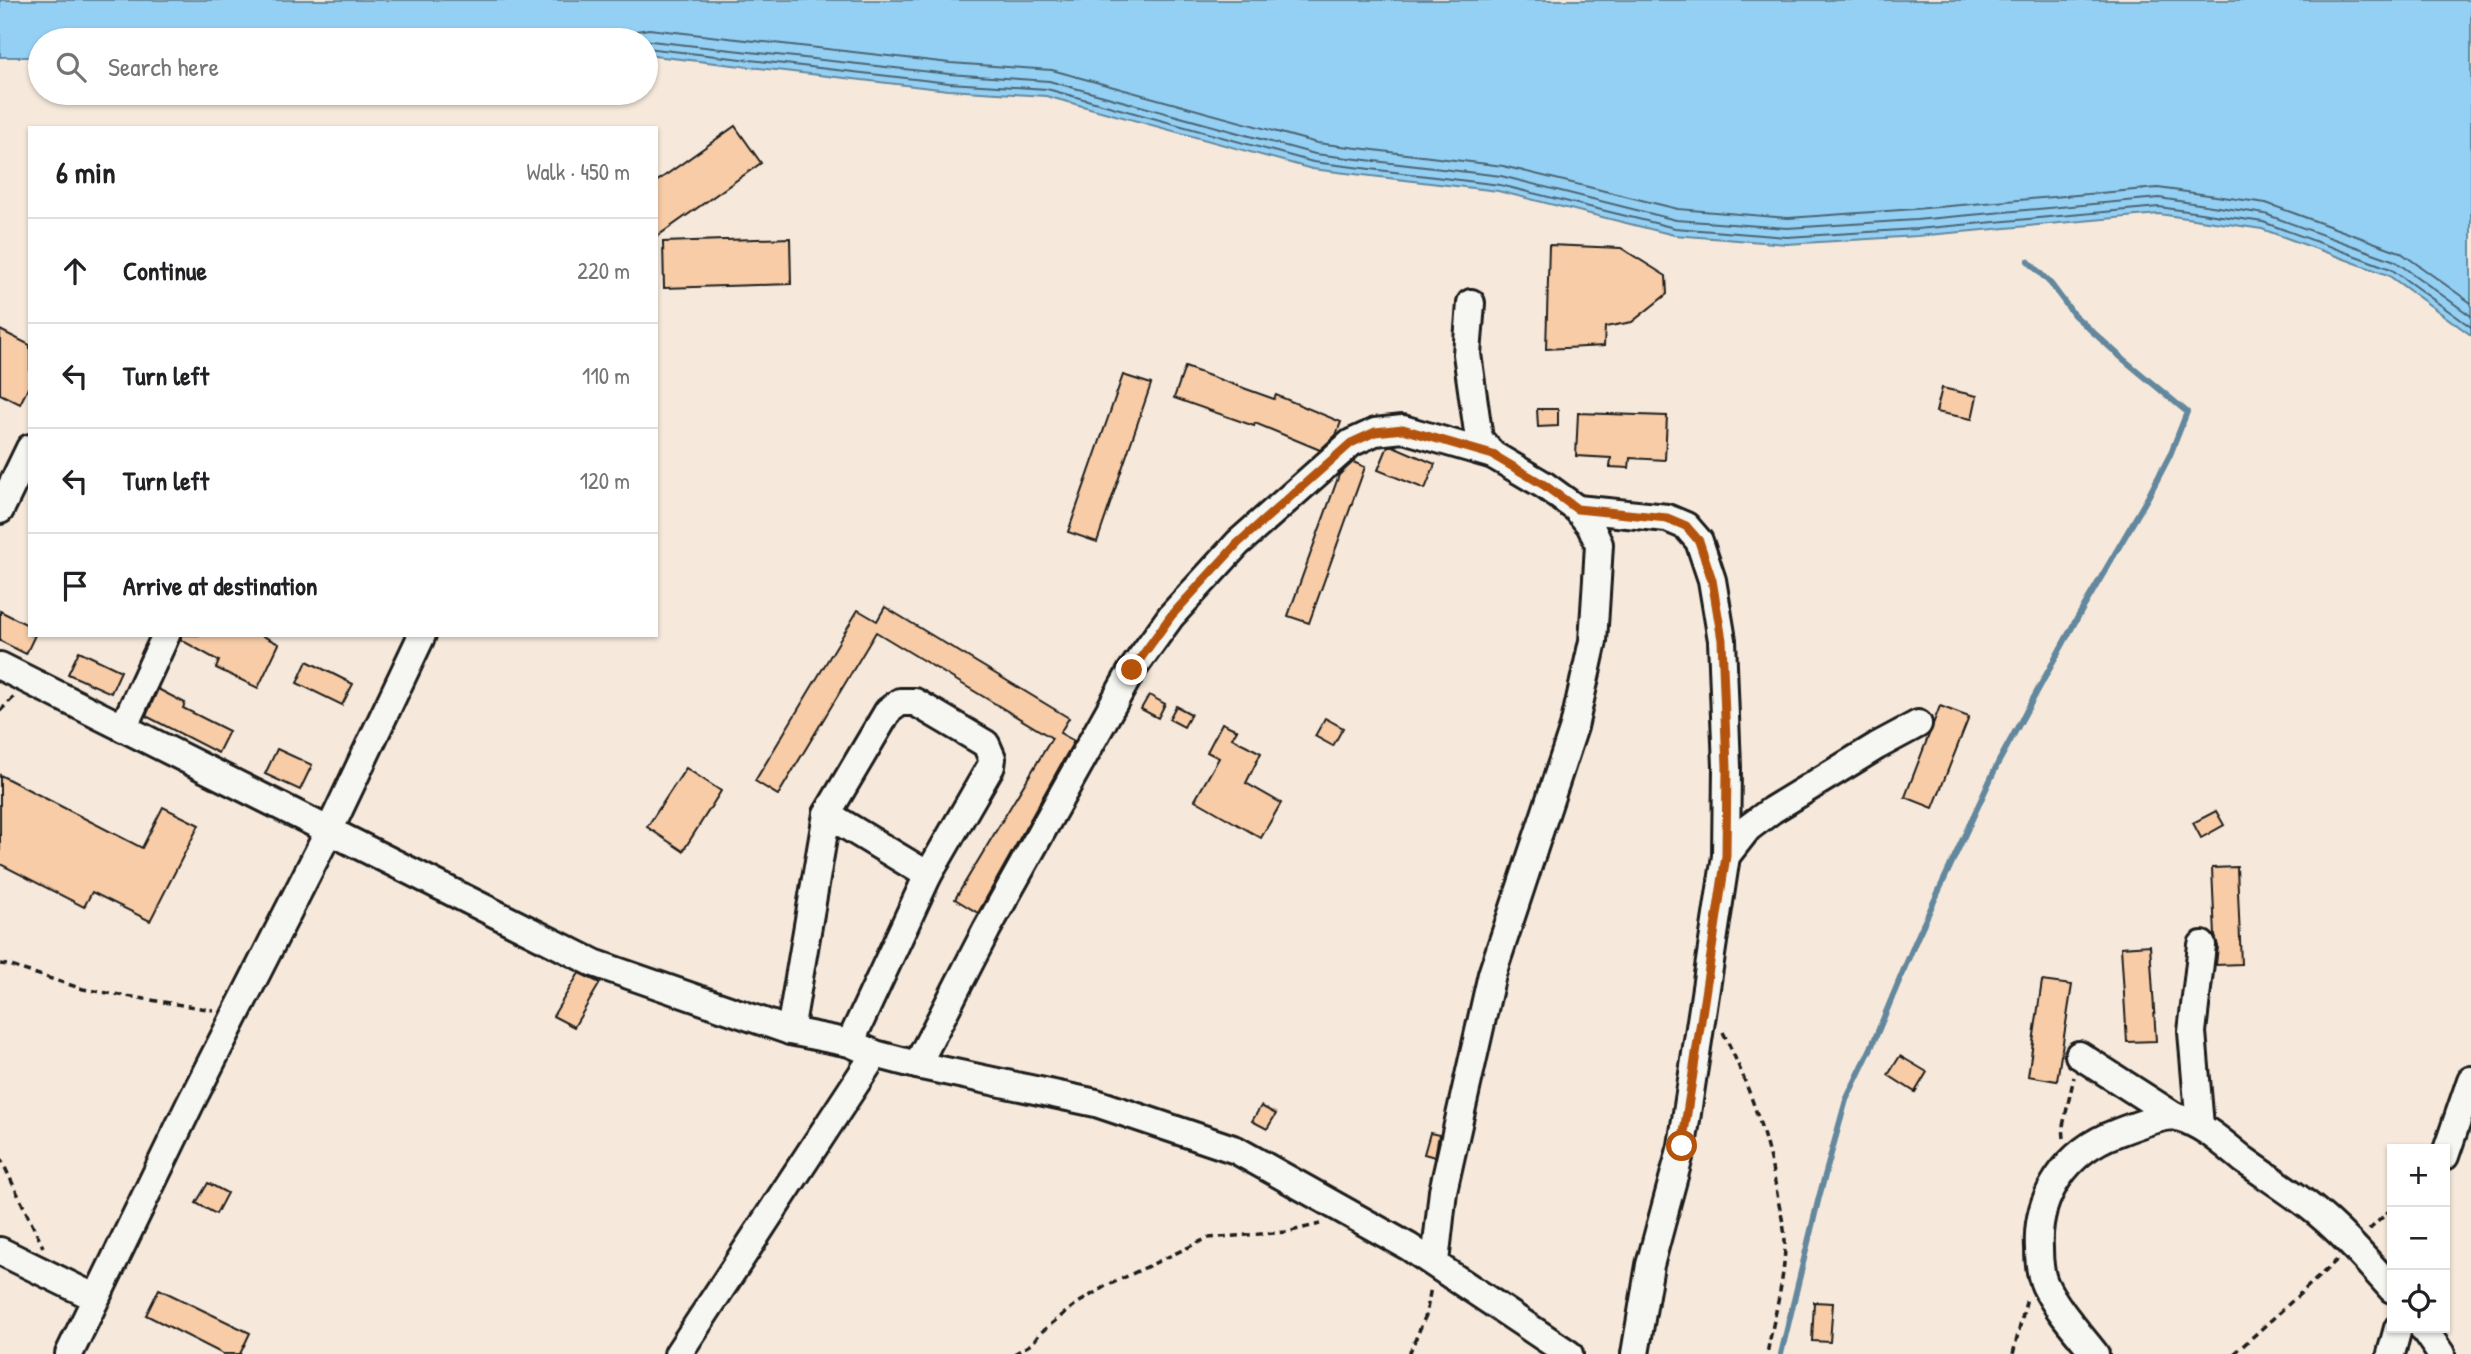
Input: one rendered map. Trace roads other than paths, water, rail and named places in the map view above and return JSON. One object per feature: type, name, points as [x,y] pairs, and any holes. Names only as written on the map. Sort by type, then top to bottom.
[{"type":"street","points":[[1471,303],[1467,354],[1475,426],[1479,439],[1493,455]]},
{"type":"street","points":[[918,1065],[987,929],[1132,670],[1171,616],[1238,543],[1351,443],[1375,432],[1403,429],[1493,455],[1544,485],[1577,509],[1590,525],[1599,544],[1593,641],[1574,727],[1492,974],[1443,1191],[1435,1262]]},
{"type":"street","points":[[0,510],[28,452]]},
{"type":"street","points":[[1577,509],[1667,518],[1686,526],[1699,541],[1712,580],[1722,640],[1727,767],[1726,856],[1682,1146],[1650,1265],[1635,1354]]},
{"type":"street","points":[[123,728],[165,637]]},
{"type":"street","points":[[69,1354],[329,831],[421,637]]},
{"type":"street","points":[[0,666],[594,963],[790,1031],[850,1043],[875,1054],[918,1065],[1096,1103],[1236,1150],[1435,1262],[1569,1354]]},
{"type":"street","points":[[790,1031],[827,814],[888,710],[900,702],[915,702],[986,744],[992,758],[988,773],[928,875],[850,1043]]},
{"type":"street","points":[[1726,856],[1748,828],[1772,810],[1918,724]]},
{"type":"street","points":[[827,814],[928,875]]},
{"type":"street","points":[[2200,1126],[2192,1032],[2202,946]]},
{"type":"street","points":[[678,1354],[875,1054]]},
{"type":"street","points":[[2079,1055],[2174,1116],[2200,1126],[2310,1207],[2353,1245],[2387,1283]]},
{"type":"street","points":[[2449,1144],[2471,1080]]},
{"type":"street","points":[[2095,1354],[2044,1283],[2039,1258],[2038,1230],[2042,1210],[2050,1191],[2065,1168],[2084,1149],[2129,1127],[2174,1116]]},
{"type":"street","points":[[0,1251],[96,1298]]},
{"type":"street","points":[[2391,1354],[2397,1333]]},
{"type":"street","points":[[2426,1333],[2441,1354]]},
{"type":"water","points":[[0,0],[2471,0],[2471,335],[2388,275],[2262,229],[2159,214],[1917,236],[1787,244],[1674,235],[1498,191],[1312,169],[1046,96],[948,90],[658,56],[658,28],[28,28],[28,57],[0,57]]},
{"type":"waterway","points":[[1781,1354],[1819,1197],[1846,1100],[1998,763],[2075,622],[2148,497],[2170,455],[2187,412],[2074,315],[2051,284],[2028,261]]}]
